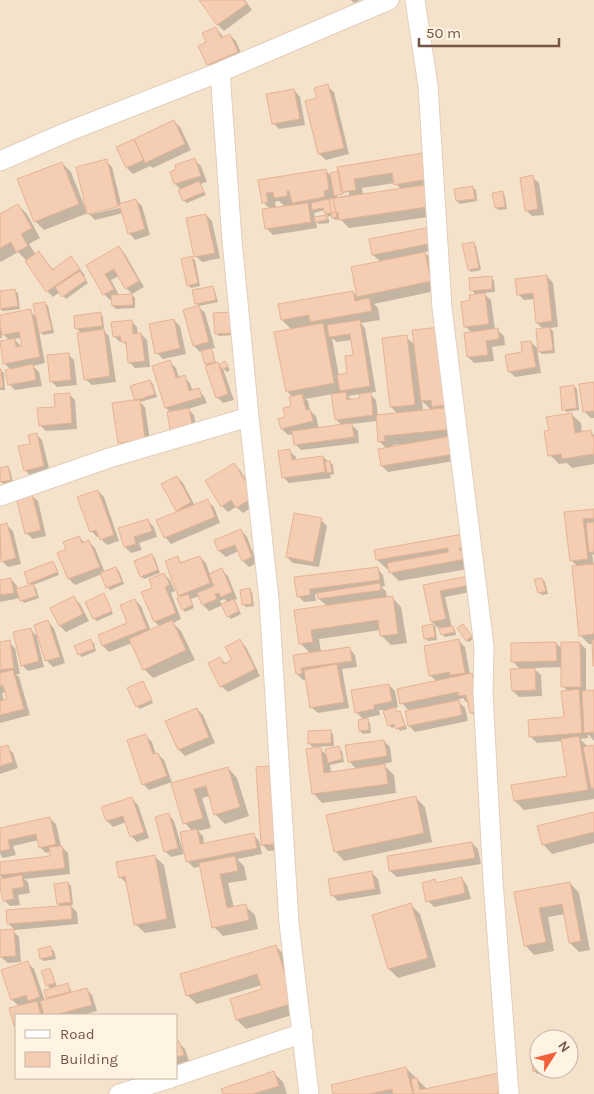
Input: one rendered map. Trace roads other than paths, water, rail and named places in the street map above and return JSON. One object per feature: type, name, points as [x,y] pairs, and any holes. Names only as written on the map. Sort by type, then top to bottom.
[{"type":"street","points":[[0,161],[67,132],[220,72],[389,0]]},
{"type":"street","points":[[416,0],[428,86],[442,308],[484,647],[483,692],[493,881],[509,1094]]},
{"type":"street","points":[[220,72],[232,240],[269,599],[290,923],[309,1094]]},
{"type":"street","points":[[0,496],[109,458],[249,417]]},
{"type":"street","points":[[178,1075],[303,1034]]},
{"type":"street","points":[[119,1094],[168,1079]]}]
